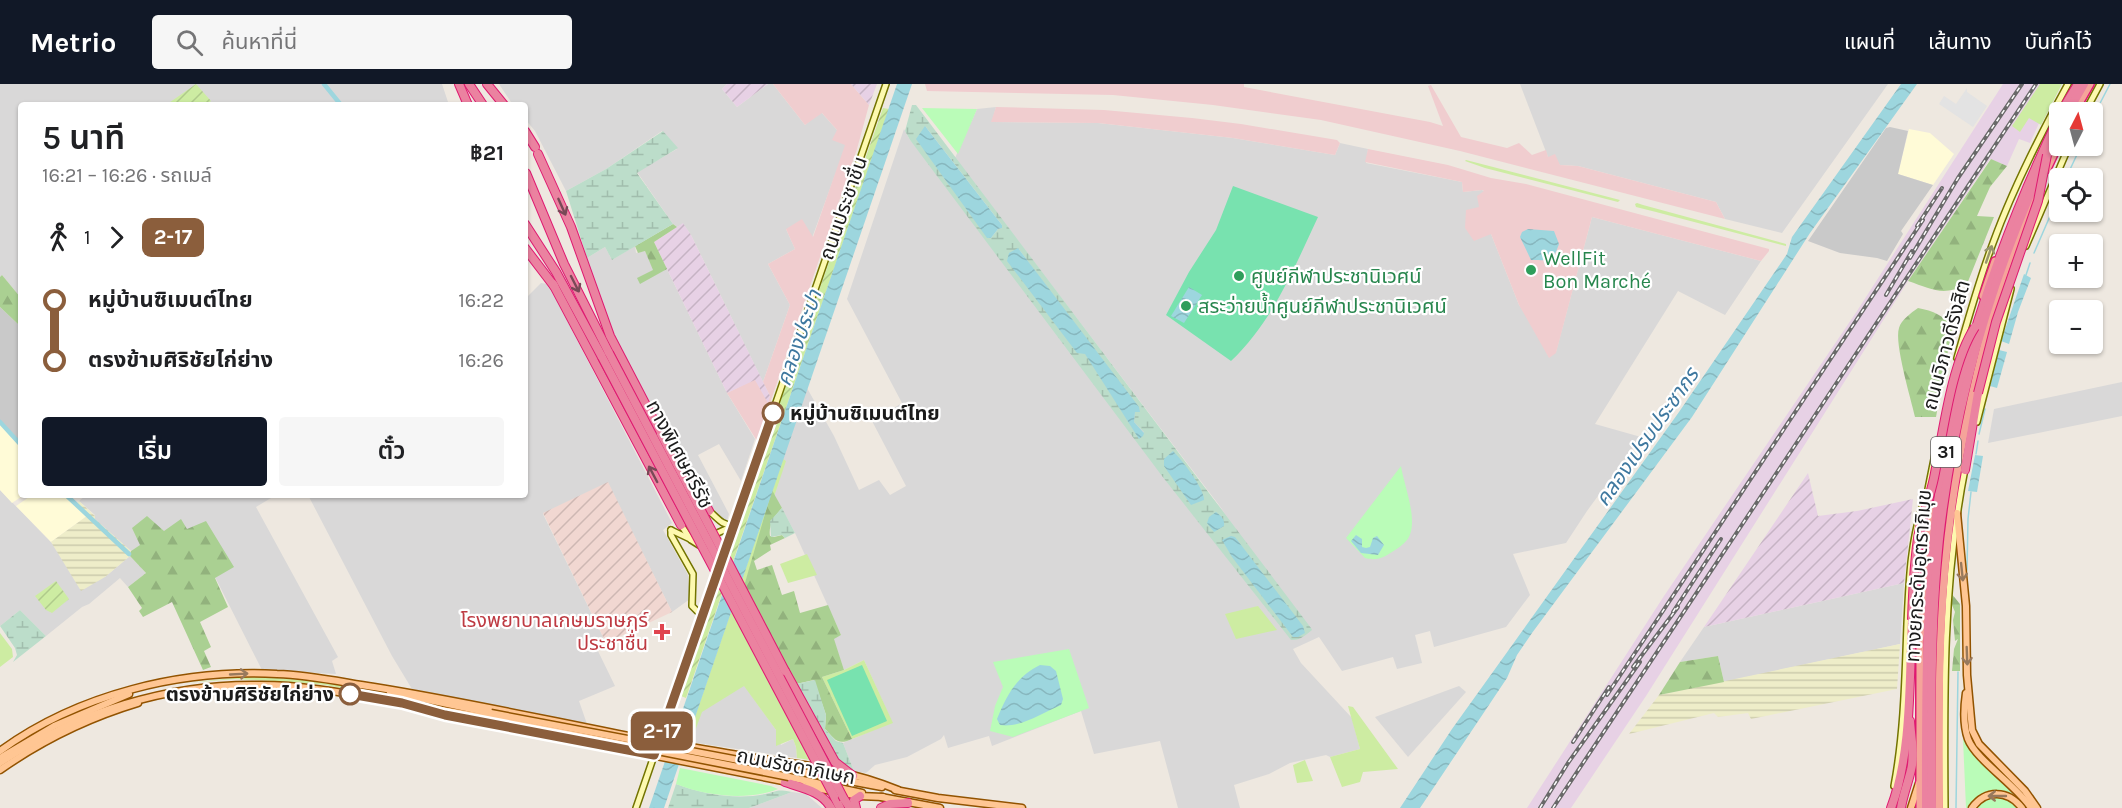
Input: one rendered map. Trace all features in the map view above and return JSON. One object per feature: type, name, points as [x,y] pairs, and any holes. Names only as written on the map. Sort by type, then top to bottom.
[{"type":"highway","points":[[457,84],[461,102]]},
{"type":"highway","points":[[457,84],[466,102]]},
{"type":"highway","points":[[469,84],[481,102]]},
{"type":"highway","points":[[487,84],[502,102]]},
{"type":"highway","name":"ทางยกระดับอุตราภิมุข","points":[[2066,102],[2076,84]]},
{"type":"highway","name":"ถนนวิภาวดีรังสิต","points":[[1920,808],[1920,641],[1928,535],[1966,350],[1988,279],[2039,153],[2061,106],[2076,84]]},
{"type":"highway","points":[[2074,102],[2084,84]]},
{"type":"highway","points":[[2080,102],[2090,84]]},
{"type":"highway","points":[[528,136],[537,150],[571,226],[610,336],[835,762],[853,776]]},
{"type":"highway","name":"ทางยกระดับอุตราภิมุข","points":[[1926,808],[1927,650],[1932,558],[1940,488],[1975,327],[2005,241],[2049,139]]},
{"type":"highway","name":"ทางยกระดับอุตราภิมุข","points":[[1932,808],[1934,619],[1940,538],[1950,465],[1962,400],[1984,318],[2049,151]]},
{"type":"highway","points":[[1965,470],[1978,393],[1996,322],[2038,201],[2047,155]]},
{"type":"highway","name":"ถนนวิภาวดีรังสิต","points":[[1939,808],[1945,567],[1958,467],[1970,406],[2005,273],[2054,156]]},
{"type":"highway","name":"ทางพิเศษศรีรัช","points":[[528,178],[605,355],[840,808]]},
{"type":"highway","name":"ทางพิเศษศรีรัช","points":[[528,229],[605,355],[850,808]]},
{"type":"highway","points":[[528,252],[574,306]]},
{"type":"highway","points":[[553,284],[681,525]]},
{"type":"highway","points":[[1996,306],[2012,286]]},
{"type":"highway","points":[[1890,808],[1899,783],[1908,708],[1919,533],[1934,479],[1952,389],[1966,342],[1975,327]]},
{"type":"highway","points":[[653,416],[665,432],[709,511]]},
{"type":"highway","name":"31","points":[[1927,493],[1928,535]]},
{"type":"highway","points":[[1941,667],[1945,704]]},
{"type":"highway","points":[[1901,808],[1905,787],[1912,769],[1913,754],[1908,708]]},
{"type":"highway","points":[[788,776],[823,797],[831,808]]},
{"type":"highway","points":[[856,808],[854,800],[860,796]]},
{"type":"highway","points":[[881,808],[890,804],[908,803]]},
{"type":"main road","name":"ถนนประชาชื่น","points":[[636,808],[886,84]]},
{"type":"main road","name":"ถนนวิภาวดีรังสิต","points":[[1890,808],[1900,746],[1910,560],[1950,386],[1985,264],[2013,193],[2067,84]]},
{"type":"main road","points":[[2090,102],[2100,84]]},
{"type":"main road","name":"31","points":[[1945,808],[1945,704],[1951,573],[1965,470],[2012,286],[2026,246],[2065,156]]},
{"type":"main road","points":[[671,530],[709,511],[720,523],[733,526]]},
{"type":"main road","points":[[1958,513],[1966,606],[1970,718],[1976,740],[2025,791],[2037,808]]},
{"type":"main road","points":[[713,535],[715,519]]},
{"type":"main road","points":[[681,525],[693,541],[719,566]]},
{"type":"main road","points":[[678,546],[683,540],[701,541],[733,526]]},
{"type":"main road","points":[[671,530],[693,541]]},
{"type":"main road","points":[[671,530],[693,574],[692,606],[702,616]]},
{"type":"main road","name":"ถนนรัชดาภิเษก","points":[[0,751],[62,714],[114,694],[199,677],[250,673],[302,675],[408,692],[712,751],[807,765],[883,784],[898,790]]},
{"type":"main road","points":[[1968,675],[1965,716],[1971,744],[1978,754],[2021,795],[2027,807]]},
{"type":"main road","name":"ถนนรัชดาภิเษก","points":[[0,758],[42,732],[90,712],[164,694],[223,686],[273,685],[315,688],[491,716]]},
{"type":"main road","name":"ถนนรัชดาภิเษก","points":[[0,764],[51,733],[140,688]]},
{"type":"main road","name":"ถนนรัชดาภิเษก","points":[[375,688],[491,716],[940,808]]},
{"type":"main road","name":"ถนนรัชดาภิเษก","points":[[0,770],[36,746],[72,728],[164,694]]},
{"type":"main road","name":"ถนนรัชดาภิเษก","points":[[402,703],[430,712],[712,767],[1022,808]]},
{"type":"main road","points":[[588,742],[597,739],[596,732],[592,728]]},
{"type":"main road","points":[[712,751],[706,754],[704,759],[712,767]]},
{"type":"main road","name":"ถนนรัชดาภิเษก","points":[[788,776],[860,796],[883,797]]},
{"type":"main road","points":[[1911,808],[1919,783]]},
{"type":"main road","points":[[1972,808],[1981,798],[1997,794],[2009,796],[2027,807]]},
{"type":"shaded area","points":[[0,84],[442,84],[448,102],[18,102],[18,294],[2,275],[0,277]]},
{"type":"shaded area","points":[[499,84],[727,84],[722,89],[737,107],[768,84],[773,84],[805,125],[821,112],[837,130],[846,145],[812,238],[786,229],[795,249],[768,264],[790,305],[763,382],[691,235],[683,224],[677,227],[673,224],[637,172],[677,149],[662,131],[606,169],[566,191],[535,131],[528,123],[528,102],[511,102]]},
{"type":"shaded area","points":[[727,84],[768,84],[737,107],[722,89]]},
{"type":"shaded area","points":[[773,84],[851,84],[869,105],[857,149],[757,441],[727,393],[755,379],[768,402],[770,396],[763,382],[790,305],[768,264],[795,249],[786,229],[802,219],[813,237],[845,145],[832,140],[837,130],[822,113],[805,125]]},
{"type":"shaded area","points":[[851,84],[877,84],[869,105]]},
{"type":"shaded area","points":[[925,84],[1244,84],[1244,87],[1443,126],[1428,86],[1431,85],[1461,137],[1507,148],[1519,143],[1532,155],[1546,150],[1548,157],[1555,154],[1560,165],[1578,166],[1716,202],[1725,219],[1460,151],[1321,120],[1213,105],[1113,95],[927,91]]},
{"type":"shaded area","points":[[1520,84],[1888,84],[1782,233],[1725,219],[1716,202],[1578,166],[1560,165],[1548,157]]},
{"type":"shaded area","points":[[2003,84],[2060,84],[2051,97],[2030,143],[2019,139],[2007,166],[1990,159],[1908,281],[1646,696],[1571,808],[1527,808],[1664,596],[1857,311]]},
{"type":"shaded area","points":[[1967,88],[1967,92],[1987,106],[1973,127],[1939,104],[1944,96],[1956,104]]},
{"type":"shaded area","points":[[996,107],[992,122],[1098,123],[1233,138],[1335,155],[1340,143],[1368,149],[1366,163],[1462,182],[1463,192],[1482,190],[1485,192],[1491,234],[1519,305],[1556,352],[1592,217],[1761,261],[1725,315],[1678,291],[1595,424],[1641,437],[1566,543],[1513,554],[1530,595],[1506,627],[1434,647],[1430,631],[1415,635],[1422,663],[1397,669],[1393,657],[1342,671],[1319,637],[1293,649],[1301,663],[1352,718],[1360,749],[1330,757],[1326,755],[1290,763],[1269,774],[1234,785],[1240,808],[1178,808],[1160,741],[1094,754],[1081,711],[992,746],[989,736],[948,748],[944,735],[941,739],[907,757],[875,765],[866,773],[854,771],[843,743],[892,722],[864,660],[844,670],[833,638],[841,635],[795,533],[772,490],[807,388],[834,436],[859,490],[879,480],[890,495],[906,486],[872,421],[902,403],[847,299],[904,129],[910,140],[1225,513],[955,158],[977,109]]},
{"type":"shaded area","points":[[996,107],[1104,110],[1192,118],[1337,140],[1340,143],[1335,155],[1233,138],[1098,123],[991,122]]},
{"type":"shaded area","points":[[1886,128],[1908,131],[1898,174],[1933,185],[1901,231],[1903,234],[1887,261],[1840,253],[1808,241]]},
{"type":"shaded area","points":[[1909,129],[1930,133],[1954,154],[1933,185],[1898,174]]},
{"type":"shaded area","points":[[1368,149],[1526,184],[1769,249],[1769,251],[1761,261],[1592,217],[1556,353],[1549,358],[1519,305],[1491,234],[1474,241],[1465,228],[1466,210],[1479,207],[1477,196],[1484,191],[1463,192],[1462,182],[1365,162]]},
{"type":"shaded area","points":[[683,223],[770,396],[768,403],[755,380],[727,393],[654,242]]},
{"type":"shaded area","points":[[635,246],[636,253],[645,251],[654,271],[640,283],[667,269],[727,393],[755,439],[741,481],[719,444],[698,455],[729,514],[727,521],[720,520],[657,415],[618,345],[597,293],[587,258],[605,247],[612,260]]},
{"type":"shaded area","points":[[541,283],[548,284],[672,523],[663,530],[688,575],[690,599],[672,612],[608,483],[543,514],[606,643],[597,649],[615,686],[579,701],[587,724],[412,689],[392,656],[310,498],[528,498],[528,296]]},
{"type":"shaded area","points":[[0,307],[18,324],[18,440],[0,420]]},
{"type":"shaded area","points":[[2122,382],[2122,416],[1988,443],[1994,409]]},
{"type":"shaded area","points":[[0,423],[18,443],[20,498],[12,503],[0,490]]},
{"type":"shaded area","points":[[1808,473],[1818,516],[1857,511],[1913,499],[1904,583],[1704,627]]},
{"type":"shaded area","points":[[608,482],[672,612],[606,643],[543,513]]},
{"type":"shaded area","points":[[0,490],[52,543],[71,573],[105,577],[130,556],[146,573],[128,587],[120,578],[46,636],[20,610],[0,626]]},
{"type":"shaded area","points":[[28,498],[67,498],[87,516],[51,542],[16,506]]},
{"type":"shaded area","points":[[82,498],[271,498],[256,507],[338,657],[332,661],[336,674],[262,670],[215,577],[187,529],[164,531],[131,551],[94,519],[95,515],[79,501]]},
{"type":"shaded area","points":[[1904,583],[1900,644],[1724,682],[1718,656],[1680,662],[1704,627]]},
{"type":"shaded area","points":[[744,685],[776,730],[781,745],[793,739],[797,758],[691,742],[701,712]]},
{"type":"shaded area","points":[[1459,686],[1466,692],[1408,757],[1375,717]]},
{"type":"shaded area","points":[[792,792],[806,794],[822,808],[749,808]]},
{"type":"green space","points":[[196,84],[211,101],[210,102],[170,102]]},
{"type":"green space","points":[[2040,84],[2062,84],[2053,102],[2049,102],[2049,109],[2041,125],[2029,118],[2020,132],[2012,126]]},
{"type":"green space","points":[[912,105],[916,105],[1311,628],[1310,632],[1300,639],[1291,640],[1162,476],[905,131]],"holes":[[[925,126],[1002,225],[1002,228],[998,229],[991,238]],[[1018,248],[1139,412],[1135,411],[1134,422],[1144,432],[1139,438],[1085,353],[1077,352]],[[1170,453],[1203,500],[1191,504]]]},
{"type":"green space","points":[[883,108],[889,109],[686,698],[681,696],[682,692],[714,591]]},
{"type":"green space","points":[[922,108],[977,109],[958,154]]},
{"type":"green space","points":[[663,131],[678,148],[637,173],[673,224],[612,260],[605,247],[587,258],[566,191],[606,169]]},
{"type":"green space","points":[[1991,159],[2007,166],[1990,187],[1977,216],[1994,217],[1967,284],[1944,291],[1908,281]]},
{"type":"green space","points":[[1466,160],[1620,200],[1618,202],[1485,168]]},
{"type":"green space","name":"ศูนย์กีฬาประชานิเวศน์","points":[[1233,186],[1318,217],[1271,311],[1259,329],[1231,361],[1166,315],[1189,272],[1216,230]]},
{"type":"green space","points":[[1637,203],[1786,244],[1786,246],[1636,207]]},
{"type":"green space","points":[[673,224],[677,227],[654,242],[667,269],[640,284],[637,278],[653,270],[645,251],[638,253],[635,246]]},
{"type":"green space","points":[[2,275],[18,294],[18,324],[0,307],[0,277]]},
{"type":"green space","points":[[1918,308],[1938,314],[1952,329],[1936,417],[1915,417],[1899,346],[1900,325],[1909,314]]},
{"type":"green space","points":[[783,459],[786,461],[744,586],[785,665],[765,674],[810,760],[797,758],[793,739],[776,746],[776,730],[744,686],[702,712],[691,742],[687,740]]},
{"type":"green space","points":[[1401,466],[1412,514],[1411,533],[1404,544],[1386,556],[1376,559],[1365,558],[1346,538]]},
{"type":"green space","points":[[772,490],[782,508],[770,528],[770,536],[782,535],[785,538],[770,545],[771,550],[754,561],[757,570],[772,565],[782,595],[794,591],[800,613],[828,605],[841,635],[834,639],[844,670],[822,677],[852,739],[847,741],[840,742],[825,729],[826,715],[814,680],[796,684],[744,586]]},
{"type":"green space","points":[[79,501],[95,516],[95,519],[131,551],[130,556],[105,577],[81,591],[51,542],[87,516],[76,506]]},
{"type":"green space","points":[[782,508],[795,533],[785,538],[782,535],[771,537],[770,521]]},
{"type":"green space","points":[[147,516],[164,531],[181,519],[187,529],[206,521],[234,567],[215,578],[228,607],[200,622],[211,647],[204,651],[211,667],[203,670],[172,602],[143,617],[139,611],[142,608],[128,587],[146,573],[130,556],[131,551],[140,545],[132,528]]},
{"type":"green space","points":[[807,554],[817,575],[788,583],[780,564]]},
{"type":"green space","points":[[56,581],[69,599],[52,613],[46,610],[35,596]]},
{"type":"green space","points":[[1951,593],[1960,604],[1960,671],[1952,671],[1954,649],[1958,639],[1955,641],[1953,620],[1955,612]]},
{"type":"green space","points":[[1258,606],[1277,630],[1236,639],[1225,614]]},
{"type":"green space","points":[[20,610],[46,636],[13,662],[17,655],[15,648],[0,626]]},
{"type":"green space","points":[[0,633],[12,649],[13,657],[0,667]]},
{"type":"green space","points":[[1900,644],[1897,689],[1751,719],[1748,713],[1718,717],[1714,713],[1629,734],[1659,695]]},
{"type":"green space","points":[[1069,649],[1089,708],[1013,737],[990,731],[995,706],[1003,687],[993,662]]},
{"type":"green space","points":[[1718,656],[1724,682],[1659,695],[1680,662]]},
{"type":"green space","points":[[864,660],[893,723],[852,739],[822,677]]},
{"type":"green space","points":[[862,665],[887,721],[852,736],[827,680]]},
{"type":"green space","points":[[243,677],[318,682],[441,705],[417,703],[326,685],[293,682],[235,679],[185,683]]},
{"type":"green space","points":[[815,680],[826,715],[825,729],[836,741],[843,743],[854,771],[837,758],[796,684]]},
{"type":"green space","points":[[1348,706],[1353,707],[1398,769],[1363,772],[1360,782],[1342,787],[1330,757],[1360,749]]},
{"type":"green space","points":[[1963,739],[1978,760],[2014,795],[2020,808],[1966,808]]},
{"type":"green space","points":[[1305,760],[1313,781],[1297,783],[1293,765]]},
{"type":"green space","points":[[680,768],[778,789],[740,796],[700,792],[676,784]]},
{"type":"green space","points":[[676,784],[697,791],[731,796],[792,792],[749,808],[668,808]]},
{"type":"water","points":[[897,84],[912,84],[664,808],[649,808]]},
{"type":"water","points":[[1901,84],[1917,84],[1810,233],[1692,417],[1532,633],[1517,655],[1507,678],[1420,808],[1400,808],[1452,729],[1679,412],[1787,254],[1792,237]]},
{"type":"water","points":[[925,126],[1002,225],[1002,228],[998,229],[991,238],[987,238],[916,139]]},
{"type":"water","points":[[1528,229],[1554,231],[1559,244],[1552,258],[1531,260],[1520,237],[1522,232]]},
{"type":"water","points":[[1018,248],[1139,407],[1140,412],[1135,412],[1134,422],[1144,433],[1139,439],[1085,354],[1077,353],[1007,261],[1009,253]]},
{"type":"water","points":[[2024,274],[2031,278],[2009,344],[2001,341]]},
{"type":"water","name":"สระว่ายน้ำศูนย์กีฬาประชานิเวศน์","points":[[1189,287],[1202,295],[1184,323],[1171,316]]},
{"type":"water","points":[[1999,350],[2007,352],[1997,388],[1990,386]]},
{"type":"water","points":[[1173,451],[1197,482],[1204,500],[1191,505],[1164,466],[1164,459]]},
{"type":"water","points":[[1975,455],[1983,456],[1977,492],[1968,491]]},
{"type":"water","points":[[1216,512],[1221,516],[1224,526],[1214,532],[1207,523],[1209,517]]},
{"type":"water","points":[[1356,535],[1362,539],[1362,547],[1366,548],[1370,547],[1373,538],[1377,536],[1384,545],[1378,555],[1361,553],[1351,541]]},
{"type":"water","points":[[1231,536],[1235,537],[1303,626],[1305,633],[1293,637],[1232,557],[1222,540]]},
{"type":"water","points":[[1040,665],[1050,666],[1056,671],[1063,699],[1061,705],[1024,722],[1000,725],[997,719],[1013,688],[1025,675]]},
{"type":"waterway","points":[[324,84],[339,102]]},
{"type":"waterway","points":[[2101,102],[2110,84]]},
{"type":"waterway","points":[[2071,168],[2076,156]]},
{"type":"waterway","points":[[2034,253],[2049,218]]},
{"type":"waterway","points":[[2026,275],[2030,263]]},
{"type":"waterway","points":[[1979,434],[1985,409]]},
{"type":"waterway","points":[[0,422],[18,442]]},
{"type":"waterway","points":[[1976,454],[1978,441]]},
{"type":"waterway","points":[[1967,570],[1971,492]]},
{"type":"waterway","points":[[69,498],[129,554]]},
{"type":"waterway","points":[[1956,808],[1958,672]]},
{"type":"railway","points":[[1910,258],[1958,178],[2022,84]]},
{"type":"railway","points":[[1553,808],[2036,84]]},
{"type":"railway","points":[[1917,226],[1942,188]]},
{"type":"railway","points":[[1607,695],[1923,220]]},
{"type":"railway","points":[[1886,295],[1912,251]]},
{"type":"railway","points":[[1673,612],[1721,539]]},
{"type":"railway","points":[[1633,667],[1678,607]]},
{"type":"railway","points":[[1540,808],[1568,763],[1640,662]]},
{"type":"railway","points":[[1573,742],[1609,687]]},
{"type":"bus line","name":"2-17","points":[[350,694],[402,703],[445,715],[654,755],[773,413]]},
{"type":"place","name":"WellFit Bon Marché","points":[[1531,270]]},
{"type":"place","name":"ศูนย์กีฬาประชานิเวศน์","points":[[1239,276]]},
{"type":"place","name":"สระว่ายน้ำศูนย์กีฬาประชานิเวศน์","points":[[1186,306]]},
{"type":"place","name":"หมู่บ้านซิเมนต์ไทย","points":[[773,413]]},
{"type":"place","name":"โรงพยาบาลเกษมราษฎร์ ประชาชื่น","points":[[662,632]]},
{"type":"place","name":"ตรงข้ามศิริชัยไก่ย่าง","points":[[350,694]]},
{"type":"water label","name":"คลองประปา","points":[[799,338]]},
{"type":"water label","name":"คลองเปรมประชากร","points":[[1647,437]]}]
